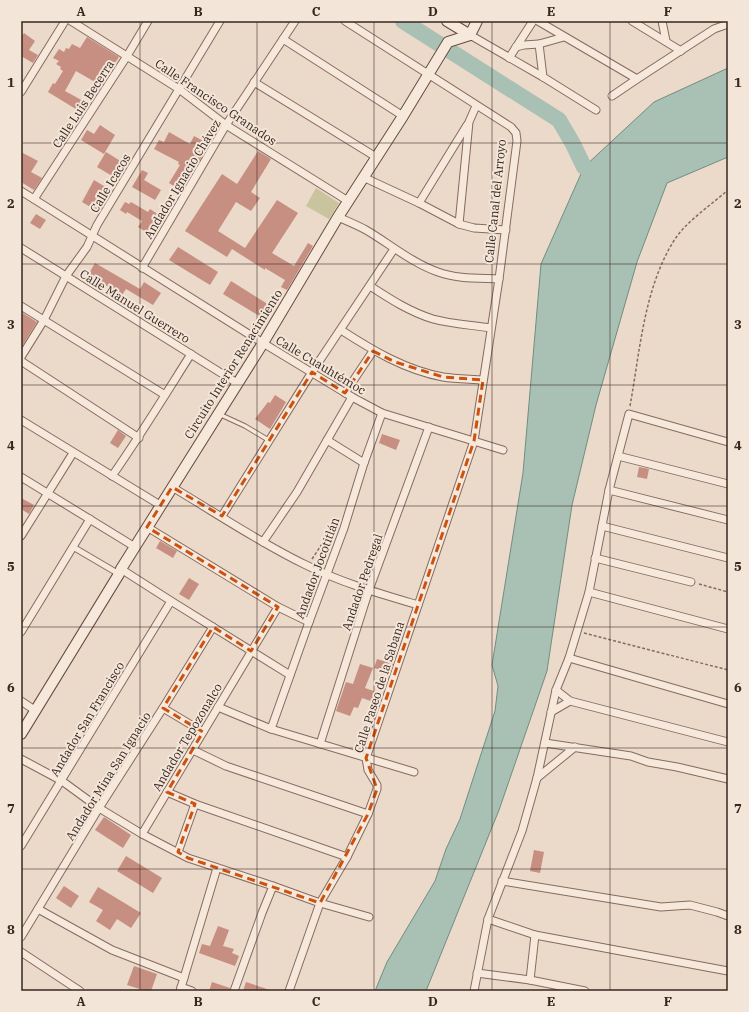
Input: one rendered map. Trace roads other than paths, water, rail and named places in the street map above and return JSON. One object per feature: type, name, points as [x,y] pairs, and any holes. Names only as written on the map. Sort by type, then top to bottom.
[{"type":"main road","points":[[446,21],[470,35],[477,21]]},
{"type":"main road","name":"Circuito Interior Renacimiento","points":[[21,734],[147,527],[263,343],[338,217],[403,116],[448,42],[470,35]]},
{"type":"street","points":[[21,92],[65,21]]},
{"type":"street","name":"Calle Francisco Granados","points":[[71,21],[179,89],[226,124],[348,201]]},
{"type":"street","name":"Calle Luis Becerra","points":[[34,199],[128,56],[148,21]]},
{"type":"street","name":"Calle Icacos","points":[[21,357],[44,320],[66,276],[87,247],[97,224],[220,21]]},
{"type":"street","name":"Andador Ignacio Chávez","points":[[142,268],[226,124],[295,21]]},
{"type":"street","name":"Calle Canal del Arroyo","points":[[345,21],[429,74],[511,128],[516,133],[517,141],[506,230],[483,380]]},
{"type":"street","points":[[509,58],[533,21]]},
{"type":"street","points":[[538,21],[637,78]]},
{"type":"street","points":[[632,21],[681,51]]},
{"type":"street","points":[[662,21],[666,41]]},
{"type":"street","points":[[711,21],[714,29]]},
{"type":"street","points":[[612,96],[637,78],[714,29],[728,24]]},
{"type":"street","points":[[470,35],[596,110]]},
{"type":"street","points":[[516,47],[539,44],[564,37]]},
{"type":"street","points":[[283,39],[403,116]]},
{"type":"street","points":[[539,44],[542,77]]},
{"type":"street","points":[[254,82],[376,157]]},
{"type":"street","points":[[419,203],[469,122],[476,106]]},
{"type":"street","points":[[459,224],[469,122]]},
{"type":"street","points":[[363,178],[419,203],[459,224],[474,228],[506,230]]},
{"type":"street","name":"Calle Cuauhtémoc","points":[[21,191],[352,398],[382,413],[503,450]]},
{"type":"street","points":[[338,217],[367,231],[394,249],[438,273],[452,276],[499,279]]},
{"type":"street","name":"Calle Manuel Guerrero","points":[[21,248],[237,383]]},
{"type":"street","points":[[222,516],[312,372],[394,249]]},
{"type":"street","points":[[370,286],[394,302],[434,319],[491,328]]},
{"type":"street","points":[[21,306],[165,394]]},
{"type":"street","points":[[341,330],[373,351],[395,362],[443,377],[483,380]]},
{"type":"street","points":[[345,393],[373,351]]},
{"type":"street","points":[[112,476],[139,438],[191,354]]},
{"type":"street","points":[[21,361],[139,438]]},
{"type":"street","name":"Calle Paseo de la Sabana","points":[[290,991],[320,903],[347,857],[368,814],[377,789],[377,784],[368,770],[366,758],[474,441],[483,380]]},
{"type":"street","points":[[263,542],[297,492],[352,398]]},
{"type":"street","name":"Andador Jocotitlán","points":[[271,729],[344,528],[364,463],[382,413]]},
{"type":"street","points":[[474,991],[488,919],[522,831],[537,778],[556,690],[569,658],[589,592],[609,490],[629,414],[728,442]]},
{"type":"street","points":[[21,420],[160,506]]},
{"type":"street","name":"Andador Pedregal","points":[[320,744],[369,590],[429,427]]},
{"type":"street","points":[[327,440],[364,463]]},
{"type":"street","points":[[21,536],[73,453]]},
{"type":"street","points":[[618,456],[728,484]]},
{"type":"street","points":[[21,477],[90,518],[135,548]]},
{"type":"street","points":[[172,487],[263,542],[307,566],[369,590],[418,605]]},
{"type":"street","points":[[609,490],[728,520]]},
{"type":"street","points":[[21,632],[74,547],[90,518]]},
{"type":"street","points":[[602,526],[728,558]]},
{"type":"street","points":[[147,527],[278,607],[309,622]]},
{"type":"street","points":[[74,547],[171,602],[290,675]]},
{"type":"street","points":[[595,558],[691,582]]},
{"type":"street","points":[[589,592],[728,629]]},
{"type":"street","name":"Andador San Francisco","points":[[21,846],[171,602]]},
{"type":"street","name":"Andador Tepozonalco","points":[[142,834],[278,607]]},
{"type":"street","name":"Andador Mina San Ignacio","points":[[21,937],[99,808],[213,627]]},
{"type":"street","points":[[569,658],[728,704]]},
{"type":"street","points":[[556,690],[570,701],[728,742]]},
{"type":"street","points":[[21,701],[36,710]]},
{"type":"street","points":[[551,712],[570,701]]},
{"type":"street","points":[[218,707],[271,729],[414,772]]},
{"type":"street","points":[[163,708],[203,732]]},
{"type":"street","points":[[545,743],[631,756],[648,762],[728,779]]},
{"type":"street","points":[[537,778],[575,747]]},
{"type":"street","points":[[193,750],[226,766],[368,814]]},
{"type":"street","points":[[21,759],[62,781],[99,808],[142,834],[188,858],[369,918]]},
{"type":"street","points":[[167,792],[195,804],[347,857]]},
{"type":"street","points":[[178,852],[195,804]]},
{"type":"street","points":[[192,991],[181,989],[217,868]]},
{"type":"street","points":[[502,881],[661,907],[690,905],[728,916]]},
{"type":"street","points":[[234,991],[273,886]]},
{"type":"street","points":[[38,909],[112,950],[184,978]]},
{"type":"street","points":[[488,919],[535,935],[728,971]]},
{"type":"street","points":[[530,980],[535,935]]},
{"type":"street","points":[[21,952],[80,991]]},
{"type":"street","points":[[477,973],[530,980],[585,991]]},
{"type":"lane","points":[[218,414],[245,426],[270,440]]},
{"type":"waterway","points":[[403,21],[559,120],[584,167]]}]
